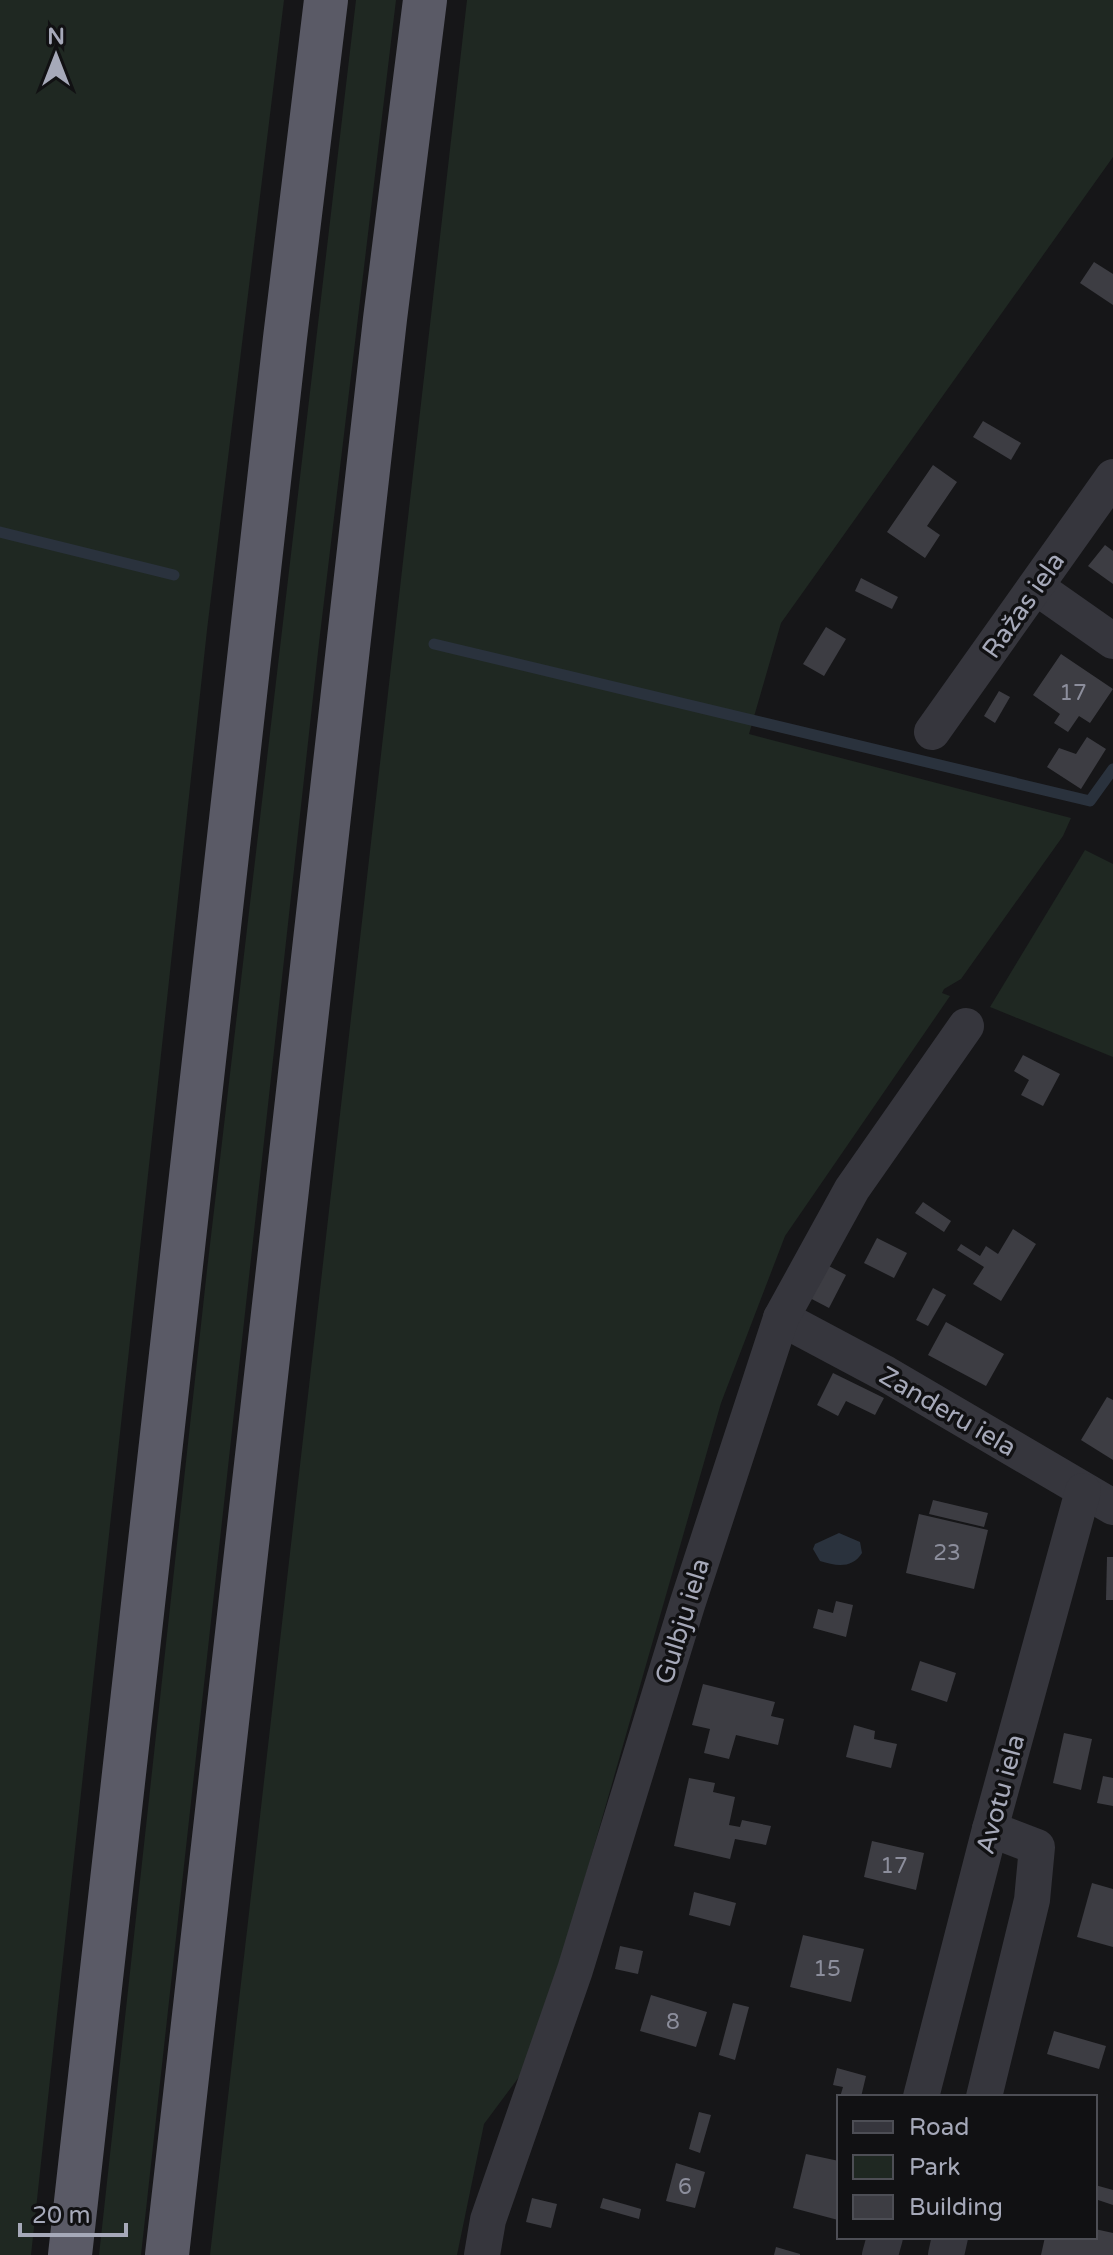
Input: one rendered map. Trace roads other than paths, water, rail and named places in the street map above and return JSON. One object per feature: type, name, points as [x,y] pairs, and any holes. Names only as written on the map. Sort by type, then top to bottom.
[{"type":"highway","points":[[70,2255],[326,0]]},
{"type":"highway","points":[[167,2255],[385,319],[425,0]]},
{"type":"street","name":"Ražas iela","points":[[932,732],[1113,477]]},
{"type":"street","points":[[1036,587],[1113,641]]},
{"type":"street","name":"Gulbju iela","points":[[482,2255],[488,2220],[575,1970],[692,1589],[781,1318],[852,1189],[966,1026]]},
{"type":"street","name":"Zanderu iela","points":[[781,1318],[886,1374],[1098,1499]]},
{"type":"street","name":"Avotu iela","points":[[922,2095],[990,1829],[1098,1499]]},
{"type":"street","points":[[984,2095],[1032,1900],[1037,1847],[990,1829]]},
{"type":"water","points":[[839,1533],[860,1542],[862,1553],[849,1564],[820,1561],[813,1549],[815,1544]]},
{"type":"waterway","points":[[0,532],[174,575]]},
{"type":"waterway","points":[[434,644],[1090,801],[1113,769]]}]
